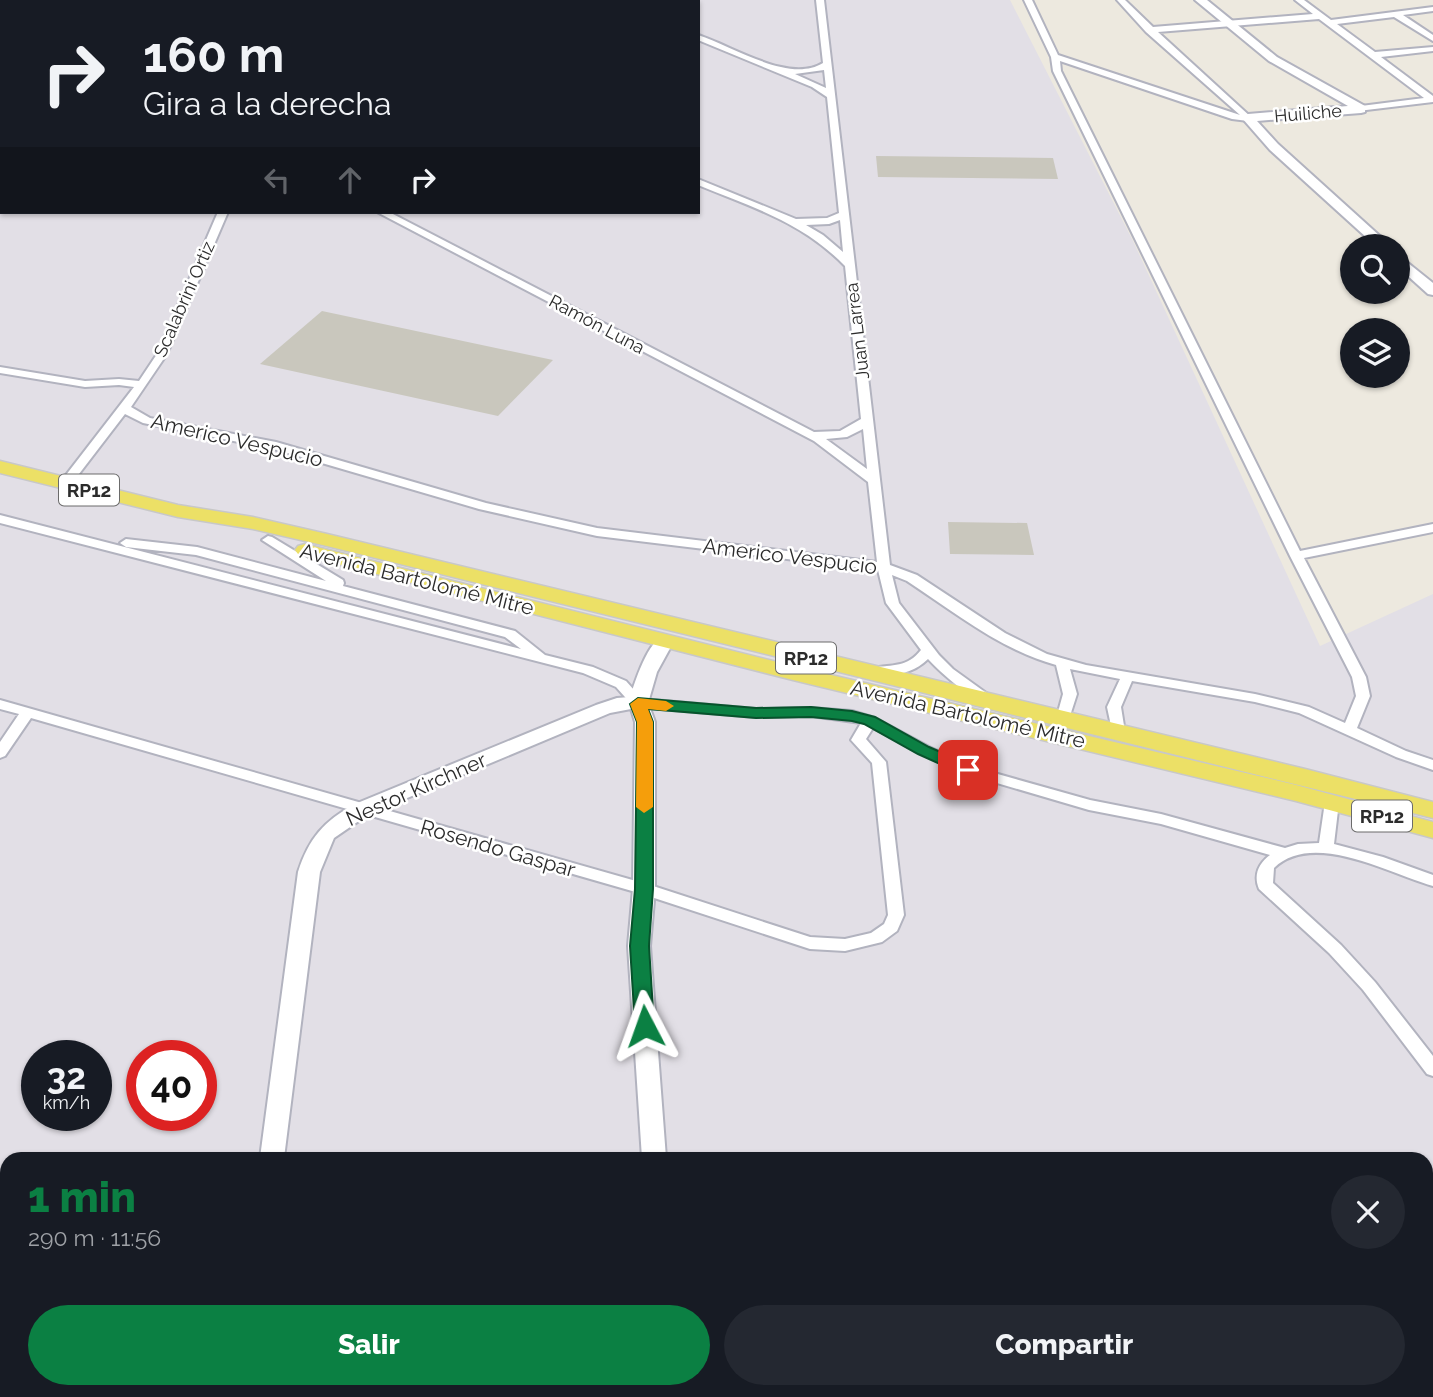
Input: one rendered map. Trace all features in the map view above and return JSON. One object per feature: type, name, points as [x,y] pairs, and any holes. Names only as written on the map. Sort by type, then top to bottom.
[{"type":"main road","name":"Avenida Bartolomé Mitre","points":[[0,467],[178,511],[253,523],[327,540],[1433,810]]},
{"type":"main road","name":"Avenida Bartolomé Mitre","points":[[178,511],[268,540],[665,641],[1281,789],[1433,830]]},
{"type":"street","name":"Juan Larrea","points":[[820,0],[884,567],[893,603],[935,660],[993,702]]},
{"type":"street","points":[[1028,0],[1053,55],[1057,71],[1296,556],[1359,677],[1363,696],[1349,730]]},
{"type":"street","points":[[1121,0],[1149,30],[1230,98],[1248,118]]},
{"type":"street","name":"Huiliche","points":[[1200,0],[1273,59],[1361,109]]},
{"type":"street","points":[[1299,0],[1433,99]]},
{"type":"street","points":[[1329,23],[1433,9]]},
{"type":"street","points":[[1396,14],[1433,39]]},
{"type":"street","points":[[1149,30],[1320,16]]},
{"type":"street","points":[[700,38],[782,70],[815,85],[831,96]]},
{"type":"street","points":[[1373,55],[1433,49]]},
{"type":"street","points":[[1053,55],[1235,117],[1248,118]]},
{"type":"street","points":[[782,70],[810,71],[827,64]]},
{"type":"street","points":[[1361,109],[1433,99]]},
{"type":"street","name":"Huiliche","points":[[1248,118],[1361,109]]},
{"type":"street","name":"Huiliche","points":[[1248,118],[1274,146],[1371,234]]},
{"type":"street","points":[[700,183],[792,222],[840,251],[849,265]]},
{"type":"street","name":"Scalabrini Ortiz","points":[[65,484],[142,385],[162,354],[222,214]]},
{"type":"street","name":"Ramón Luna","points":[[386,214],[811,435],[874,481]]},
{"type":"street","points":[[792,222],[829,220],[844,214]]},
{"type":"street","points":[[1410,270],[1433,291]]},
{"type":"street","name":"Americo Vespucio","points":[[0,370],[85,384],[119,382],[142,385]]},
{"type":"street","name":"Americo Vespucio","points":[[125,407],[130,413],[147,421],[276,446],[483,506],[553,523],[630,537],[884,567],[912,578],[1021,648],[1062,663],[1286,705],[1322,717],[1401,754],[1433,765]]},
{"type":"street","name":"Ramón Luna","points":[[811,435],[836,436],[853,432],[867,420]]},
{"type":"street","points":[[0,519],[541,658],[606,676],[621,684],[638,704],[645,722],[644,889],[639,946],[654,1152]]},
{"type":"street","points":[[1296,556],[1433,528]]},
{"type":"street","points":[[86,540],[197,551],[510,634],[541,658]]},
{"type":"street","points":[[268,540],[362,595]]},
{"type":"street","points":[[638,704],[648,672],[665,641]]},
{"type":"street","points":[[857,670],[895,671],[911,668],[922,660],[928,650]]},
{"type":"street","points":[[1062,663],[1070,694],[1063,719]]},
{"type":"street","points":[[1118,732],[1114,707],[1128,676]]},
{"type":"street","name":"Rosendo Gaspar","points":[[0,704],[644,889],[810,943],[845,946],[876,938],[891,927],[896,915],[879,762],[858,740],[870,721]]},
{"type":"street","points":[[638,704],[756,713],[833,713],[870,721],[968,770],[1089,805],[1161,819],[1284,853]]},
{"type":"street","name":"Nestor Kirchner","points":[[273,1152],[309,872],[315,848],[327,830],[362,809],[603,709],[638,704]]},
{"type":"street","points":[[0,753],[28,712]]},
{"type":"street","points":[[1326,848],[1332,802]]},
{"type":"street","points":[[1433,881],[1326,848],[1306,847],[1284,853],[1268,863],[1263,871],[1265,885],[1335,949],[1369,986],[1433,1069]]},
{"type":"shaded area","points":[[700,0],[1010,0],[1133,241],[1320,646],[1433,594],[1433,1152],[0,1152],[0,214],[700,214]]},
{"type":"building","points":[[876,156],[1053,158],[1058,179],[878,177]]},
{"type":"building","points":[[322,311],[553,360],[498,416],[260,364]]},
{"type":"building","points":[[948,522],[1027,523],[1034,555],[950,554]]},
{"type":"slow traffic","points":[[644,807],[645,722],[638,704],[666,706]]},
{"type":"route","points":[[645,1026],[639,946],[644,889],[645,722],[638,704],[756,713],[811,712],[852,716],[870,721],[968,770]]}]
